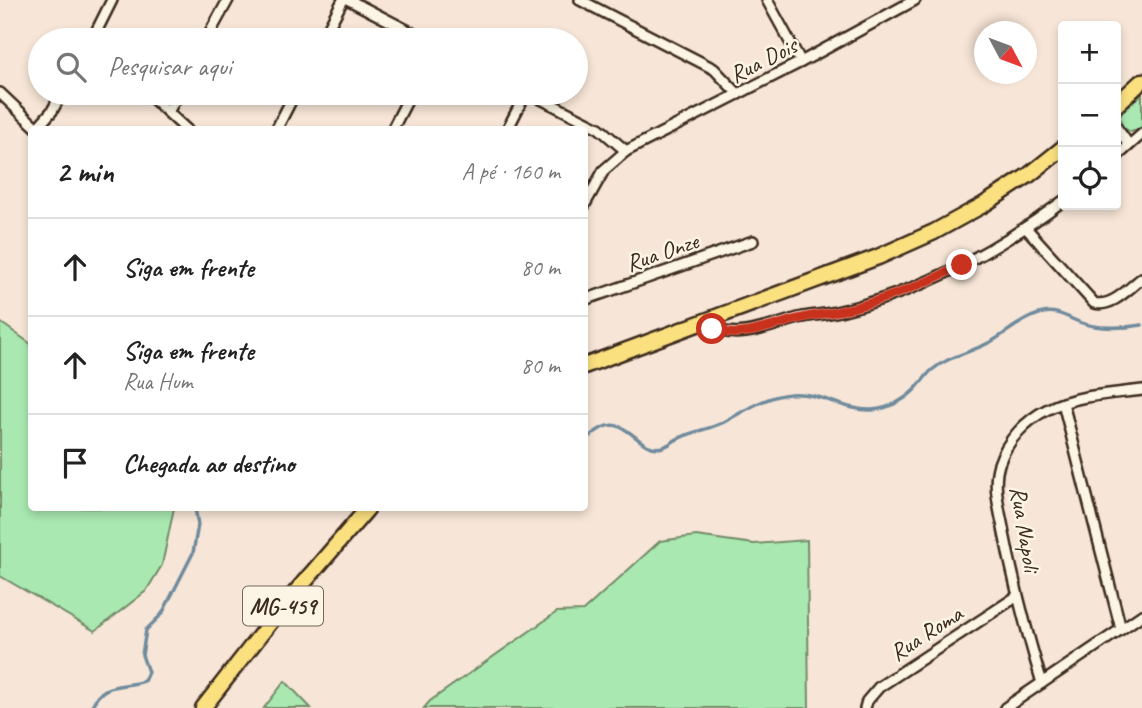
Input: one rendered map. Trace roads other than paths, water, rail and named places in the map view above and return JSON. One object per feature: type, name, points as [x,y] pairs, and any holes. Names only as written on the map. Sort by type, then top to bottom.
[{"type":"main road","points":[[1121,100],[1142,81]]},
{"type":"main road","points":[[588,365],[878,257],[934,232],[983,205],[1058,152]]},
{"type":"main road","name":"MG-459","points":[[203,708],[275,615],[365,511]]},
{"type":"street","points":[[98,28],[112,0]]},
{"type":"street","points":[[213,28],[228,0]]},
{"type":"street","points":[[328,28],[343,0]]},
{"type":"street","points":[[349,0],[403,28]]},
{"type":"street","points":[[580,0],[714,69],[738,94]]},
{"type":"street","points":[[767,0],[801,62]]},
{"type":"street","name":"Rua Dois","points":[[588,199],[604,170],[626,151],[801,62],[915,0]]},
{"type":"street","points":[[0,93],[35,126]]},
{"type":"street","points":[[40,126],[55,105]]},
{"type":"street","points":[[160,105],[183,126]]},
{"type":"street","points":[[168,112],[172,105]]},
{"type":"street","points":[[278,126],[289,105]]},
{"type":"street","points":[[394,126],[405,105]]},
{"type":"street","points":[[509,126],[521,105]]},
{"type":"street","points":[[552,105],[599,128],[626,151]]},
{"type":"street","points":[[1121,134],[1129,145]]},
{"type":"street","points":[[1121,152],[1142,134]]},
{"type":"street","points":[[701,322],[720,333],[748,332],[803,317],[839,311],[936,278],[1026,228],[1058,205]]},
{"type":"street","points":[[1026,228],[1094,303],[1099,305],[1113,300],[1142,278]]},
{"type":"street","name":"Rua Onze","points":[[588,299],[753,241]]},
{"type":"street","name":"Rua Napoli","points":[[1042,683],[1016,597],[998,501],[999,465],[1007,447],[1021,428],[1035,416],[1063,402],[1142,390]]},
{"type":"street","points":[[1063,402],[1121,629]]},
{"type":"street","name":"Rua Roma","points":[[865,708],[867,701],[879,687],[1016,597]]},
{"type":"street","points":[[1005,708],[1142,615]]},
{"type":"waterway","points":[[588,437],[611,425],[619,426],[647,445],[663,447],[679,438],[722,423],[763,401],[790,394],[811,395],[862,409],[885,408],[909,395],[939,365],[994,340],[1039,314],[1060,314],[1094,326],[1142,325]]},
{"type":"waterway","points":[[91,708],[107,689],[144,681],[148,672],[142,655],[146,630],[162,614],[193,553],[198,525],[196,511]]}]
